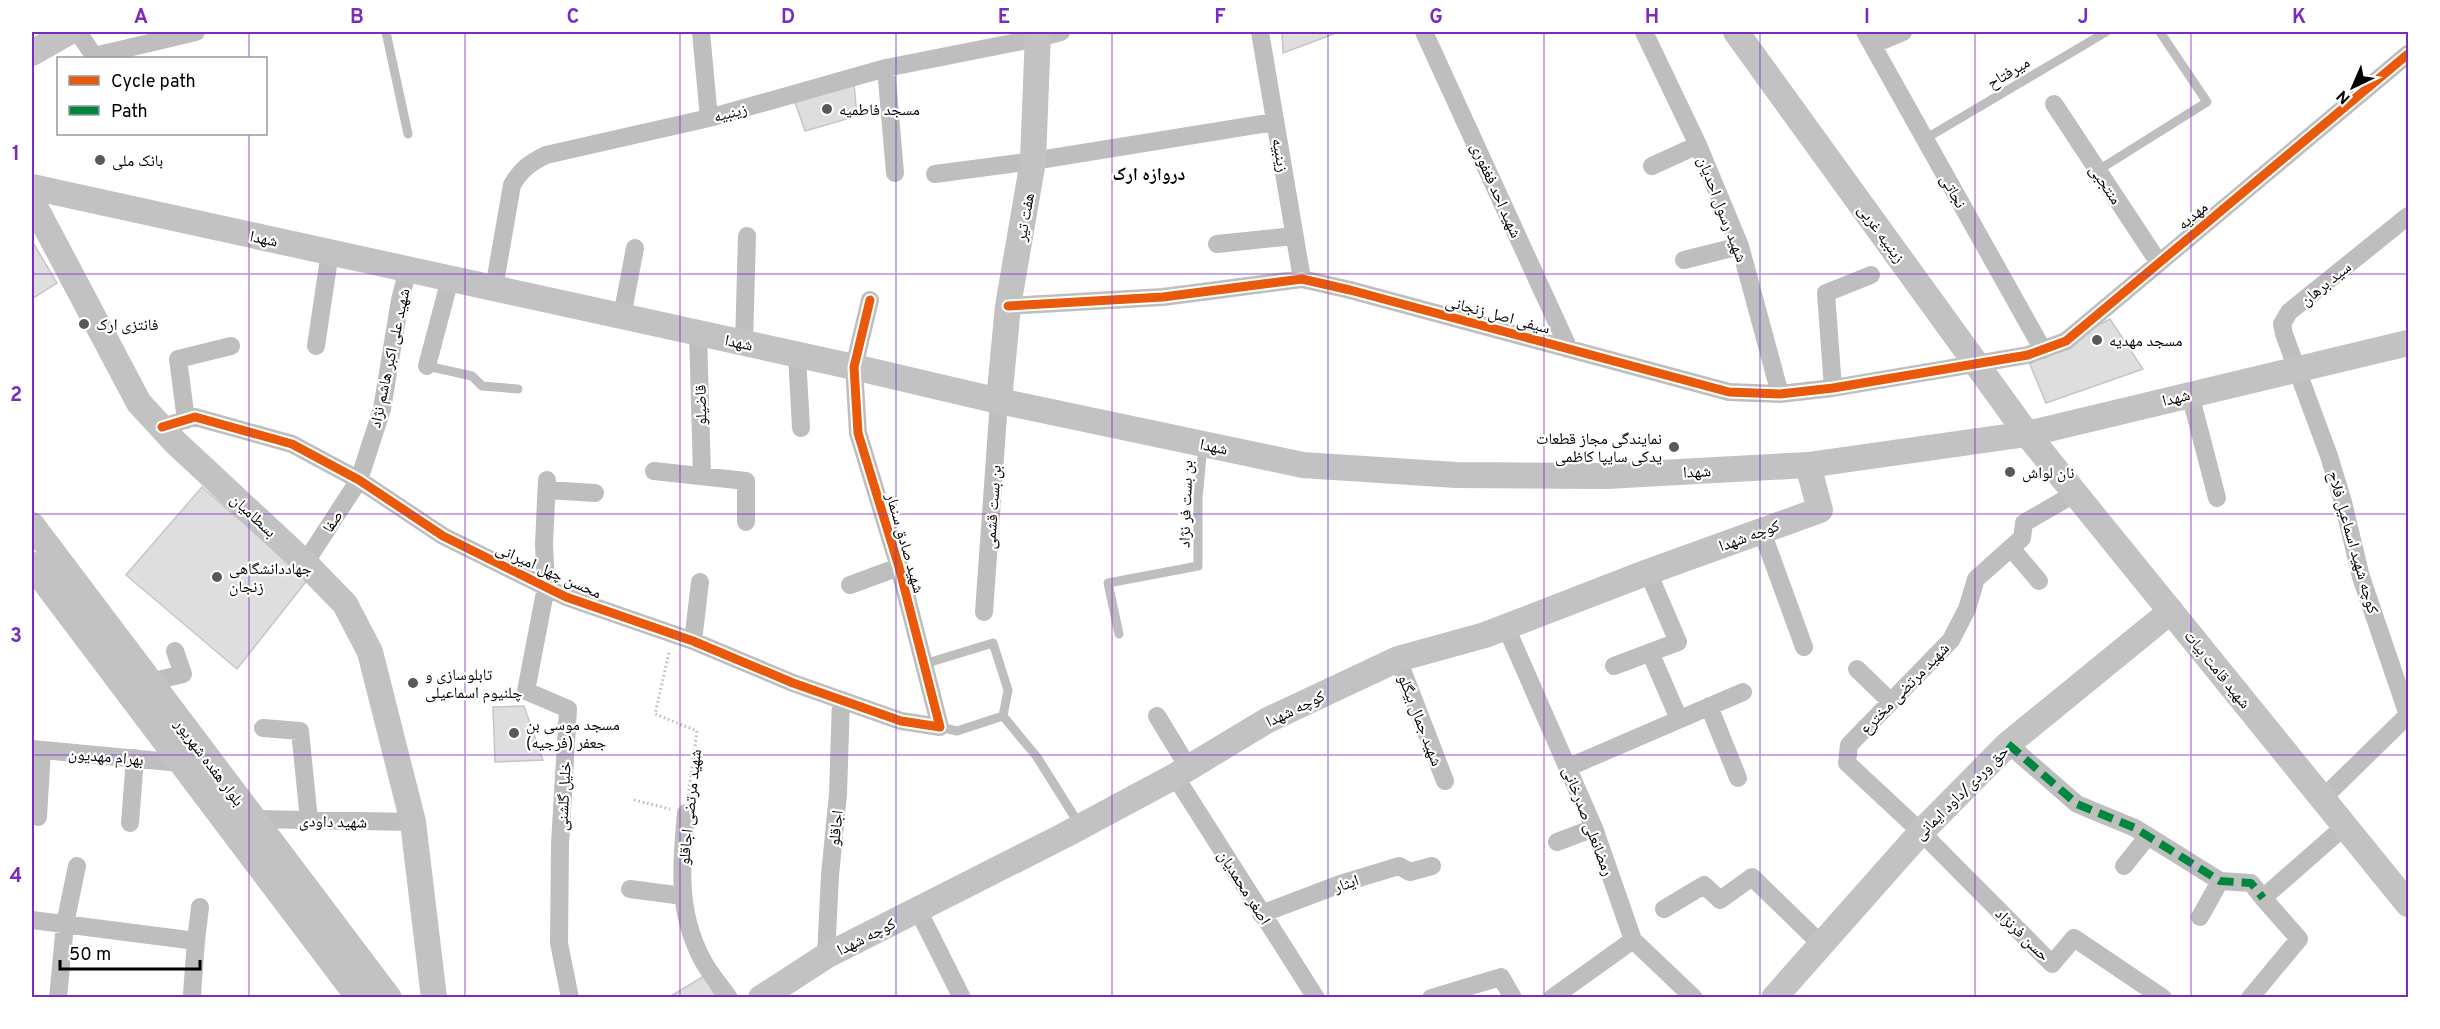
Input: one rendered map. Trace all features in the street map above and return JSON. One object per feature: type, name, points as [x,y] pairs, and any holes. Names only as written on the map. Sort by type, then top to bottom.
[{"type":"main road","points":[[32,53],[69,32]]},
{"type":"main road","name":"زینبیه غربی","points":[[1736,32],[2027,434]]},
{"type":"main road","name":"هفت تیر","points":[[999,401],[1008,306],[1033,161],[1046,34]]},
{"type":"main road","name":"شهدا","points":[[32,187],[854,367],[999,401],[1303,465],[1456,475],[1606,476],[1808,465],[2027,434],[2409,343]]},
{"type":"main road","name":"بسطامیان","points":[[32,201],[139,404],[345,604],[370,652],[413,822],[434,998]]},
{"type":"main road","name":"شهید قامت بیات","points":[[2027,434],[2409,904]]},
{"type":"main road","name":"کوچه شهدا","points":[[761,998],[826,956],[1081,827],[1182,772],[1268,720],[1398,659],[1485,635],[1648,572],[1820,510],[1808,465]]},
{"type":"main road","name":"بلوار هفده شهریور","points":[[32,525],[389,998]]},
{"type":"main road","name":"بلوار هفده شهریور","points":[[32,565],[359,998]]},
{"type":"main road","name":"حق وردی/داود ایمانی","points":[[1774,998],[1921,832],[2007,744],[2171,611]]},
{"type":"street","points":[[78,32],[94,56],[196,32]]},
{"type":"street","points":[[701,32],[709,118]]},
{"type":"street","name":"زینبیه","points":[[1260,32],[1302,279]]},
{"type":"street","name":"شهید احد فغفوری","points":[[1424,32],[1569,349]]},
{"type":"street","name":"شهید رسول احدیان","points":[[1644,32],[1698,145],[1740,246],[1780,394]]},
{"type":"street","points":[[1869,38],[1904,32]]},
{"type":"street","name":"زینبیه","points":[[494,288],[512,185],[519,172],[531,162],[546,155],[709,118],[885,68],[1046,34]]},
{"type":"street","name":"نجاتی","points":[[1869,38],[2043,350]]},
{"type":"street","name":"مهدیه","points":[[1977,364],[2028,355],[2066,341],[2409,54]]},
{"type":"street","points":[[885,68],[895,173]]},
{"type":"street","name":"منتجبی","points":[[2054,104],[2159,263]]},
{"type":"street","points":[[935,174],[1033,161],[1275,122]]},
{"type":"street","points":[[1652,166],[1698,145]]},
{"type":"street","name":"سید برهان","points":[[2297,368],[2282,324],[2289,312],[2409,216]]},
{"type":"street","points":[[744,343],[747,236]]},
{"type":"street","points":[[1217,244],[1294,236]]},
{"type":"street","points":[[1684,260],[1740,246]]},
{"type":"street","points":[[622,316],[635,248]]},
{"type":"street","points":[[316,346],[330,252]]},
{"type":"street","name":"شهید علی اکبر هاشم نژاد","points":[[359,480],[382,409],[400,300],[408,269]]},
{"type":"street","points":[[1833,388],[1826,293],[1871,275]]},
{"type":"street","points":[[427,366],[450,279]]},
{"type":"street","name":"سیفی اصل زنجانی","points":[[1008,306],[1163,297],[1302,279],[1729,392],[1780,394],[1833,388],[1977,364]]},
{"type":"street","name":"شهید صادق سنمار","points":[[870,300],[854,367],[858,433],[898,567],[940,727]]},
{"type":"street","name":"قاضیلو","points":[[698,333],[702,477]]},
{"type":"street","points":[[186,420],[178,359],[231,346]]},
{"type":"street","points":[[797,355],[801,428]]},
{"type":"street","name":"کوچه شهید اسماعیل فلاح","points":[[2297,368],[2329,456],[2361,577],[2408,715]]},
{"type":"street","points":[[2190,394],[2217,498]]},
{"type":"street","name":"بن بست قشمی","points":[[984,612],[999,401]]},
{"type":"street","name":"محسن چهل امیرانی","points":[[162,427],[195,417],[291,444],[359,480],[443,536],[566,597],[693,641],[793,683],[841,700],[902,721],[940,727]]},
{"type":"street","points":[[654,471],[746,481],[746,522]]},
{"type":"street","name":"صفا","points":[[305,563],[359,480]]},
{"type":"street","points":[[546,587],[544,544],[547,485],[595,493]]},
{"type":"street","name":"شهید مرتضی مخترع","points":[[1921,832],[1847,763],[1849,745],[1951,640],[1967,609],[1976,579],[2022,538],[2024,523],[2076,493]]},
{"type":"street","points":[[1761,530],[1804,647]]},
{"type":"street","points":[[2011,548],[2039,581]]},
{"type":"street","points":[[850,585],[898,567]]},
{"type":"street","points":[[1614,666],[1678,642],[1648,572]]},
{"type":"street","points":[[693,641],[700,582]]},
{"type":"street","name":"خلیل گلشنی","points":[[546,587],[526,692],[568,709],[560,844],[559,943],[570,998]]},
{"type":"street","name":"رمضانعلی صدرخانی","points":[[1506,627],[1594,828],[1633,940],[1694,998]]},
{"type":"street","points":[[150,682],[183,674],[175,651]]},
{"type":"street","points":[[1650,652],[1679,719]]},
{"type":"street","name":"شهید جمال بیگلو","points":[[1398,659],[1445,781]]},
{"type":"street","points":[[1857,669],[1891,702]]},
{"type":"street","points":[[1569,767],[1743,692]]},
{"type":"street","name":"اجاقلو","points":[[826,956],[830,875],[838,794],[841,700]]},
{"type":"street","points":[[1709,706],[1738,778]]},
{"type":"street","points":[[2323,798],[2408,715]]},
{"type":"street","name":"اصغر محمدیان","points":[[1157,716],[1182,772],[1262,914],[1317,997]]},
{"type":"street","points":[[263,728],[300,731],[309,820]]},
{"type":"street","points":[[2007,744],[2077,804],[2135,828],[2220,881],[2251,883],[2299,939],[2250,998]]},
{"type":"street","points":[[37,749],[38,817]]},
{"type":"street","name":"بهرام مهدیون","points":[[37,749],[181,763]]},
{"type":"street","points":[[130,823],[135,758]]},
{"type":"street","name":"شهید مرتضی اجاقلو","points":[[686,813],[682,858],[684,911],[703,961],[729,998]]},
{"type":"street","name":"شهید داودی","points":[[253,819],[413,822]]},
{"type":"street","points":[[2263,898],[2345,826]]},
{"type":"street","points":[[1557,842],[1594,828]]},
{"type":"street","name":"حسن فرنژاد","points":[[1921,832],[2052,964],[2074,938],[2142,991],[2163,998]]},
{"type":"street","points":[[2124,866],[2148,836]]},
{"type":"street","points":[[58,998],[65,924],[77,866]]},
{"type":"street","name":"ایثار","points":[[1262,914],[1343,883],[1399,866],[1410,872],[1432,866]]},
{"type":"street","points":[[1664,909],[1704,885],[1720,900],[1752,877],[1821,944]]},
{"type":"street","points":[[2200,917],[2220,881]]},
{"type":"street","points":[[630,889],[683,896]]},
{"type":"street","points":[[192,994],[200,907]]},
{"type":"street","points":[[918,910],[962,998]]},
{"type":"street","points":[[32,920],[196,941]]},
{"type":"street","points":[[1552,998],[1633,940]]},
{"type":"street","points":[[1431,998],[1501,977],[1513,998]]},
{"type":"lane","points":[[386,32],[408,134]]},
{"type":"lane","name":"میرفتاح","points":[[1925,139],[2106,32]]},
{"type":"lane","points":[[2097,171],[2207,102],[2160,32]]},
{"type":"lane","points":[[427,366],[472,376],[482,386],[518,389]]},
{"type":"lane","name":"بن بست فر نژاد","points":[[1119,634],[1108,583],[1198,566],[1198,498],[1203,443]]},
{"type":"lane","points":[[924,664],[993,644],[1008,690],[1004,716],[1037,757],[1081,827]]},
{"type":"lane","points":[[940,727],[957,731],[1004,716]]},
{"type":"path","points":[[634,800],[686,813]]},
{"type":"building","points":[[1282,32],[1339,32],[1283,53]]},
{"type":"building","name":"مسجد فاطمیه","points":[[854,84],[857,116],[805,131],[795,102]]},
{"type":"building","points":[[32,241],[57,283],[32,299]]},
{"type":"building","name":"مسجد مهدیه","points":[[2110,319],[2143,369],[2046,403],[2029,362]]},
{"type":"building","name":"جهاددانشگاهی زنجان","points":[[202,487],[308,579],[237,669],[126,575]]},
{"type":"building","name":"مسجد موسی بن جعفر (فرجیه)","points":[[524,706],[543,760],[495,762],[493,707]]},
{"type":"building","points":[[704,976],[717,998],[669,997]]},
{"type":"marked path","points":[[2008,744],[2077,804],[2135,828],[2220,881],[2251,883],[2263,898]]},
{"type":"cycle path","points":[[1008,306],[1163,297],[1302,279],[1729,392],[1780,394],[1833,388],[2028,355],[2066,341],[2408,54]]},
{"type":"cycle path","points":[[162,427],[195,417],[292,444],[359,480],[443,536],[566,597],[693,641],[793,683],[901,721],[940,727],[899,567],[858,433],[854,367],[870,300]]},
{"type":"place","name":"مسجد فاطمیه","points":[[827,109]]},
{"type":"place","name":"بانک ملی","points":[[100,160]]},
{"type":"place","name":"فانتزی ارک","points":[[84,324]]},
{"type":"place","name":"مسجد مهدیه","points":[[2097,340]]},
{"type":"place","name":"نمایندگی مجاز قطعات یدکی سایپا کاظمی","points":[[1674,447]]},
{"type":"place","name":"نان لواش","points":[[2010,472]]},
{"type":"place","name":"جهاددانشگاهی زنجان","points":[[217,577]]},
{"type":"place","name":"تابلوسازی و چلنیوم اسماعیلی","points":[[413,683]]},
{"type":"place","name":"مسجد موسی بن جعفر (فرجیه)","points":[[514,733]]},
{"type":"district","name":"دروازه ارک","points":[[1149,174]]}]
